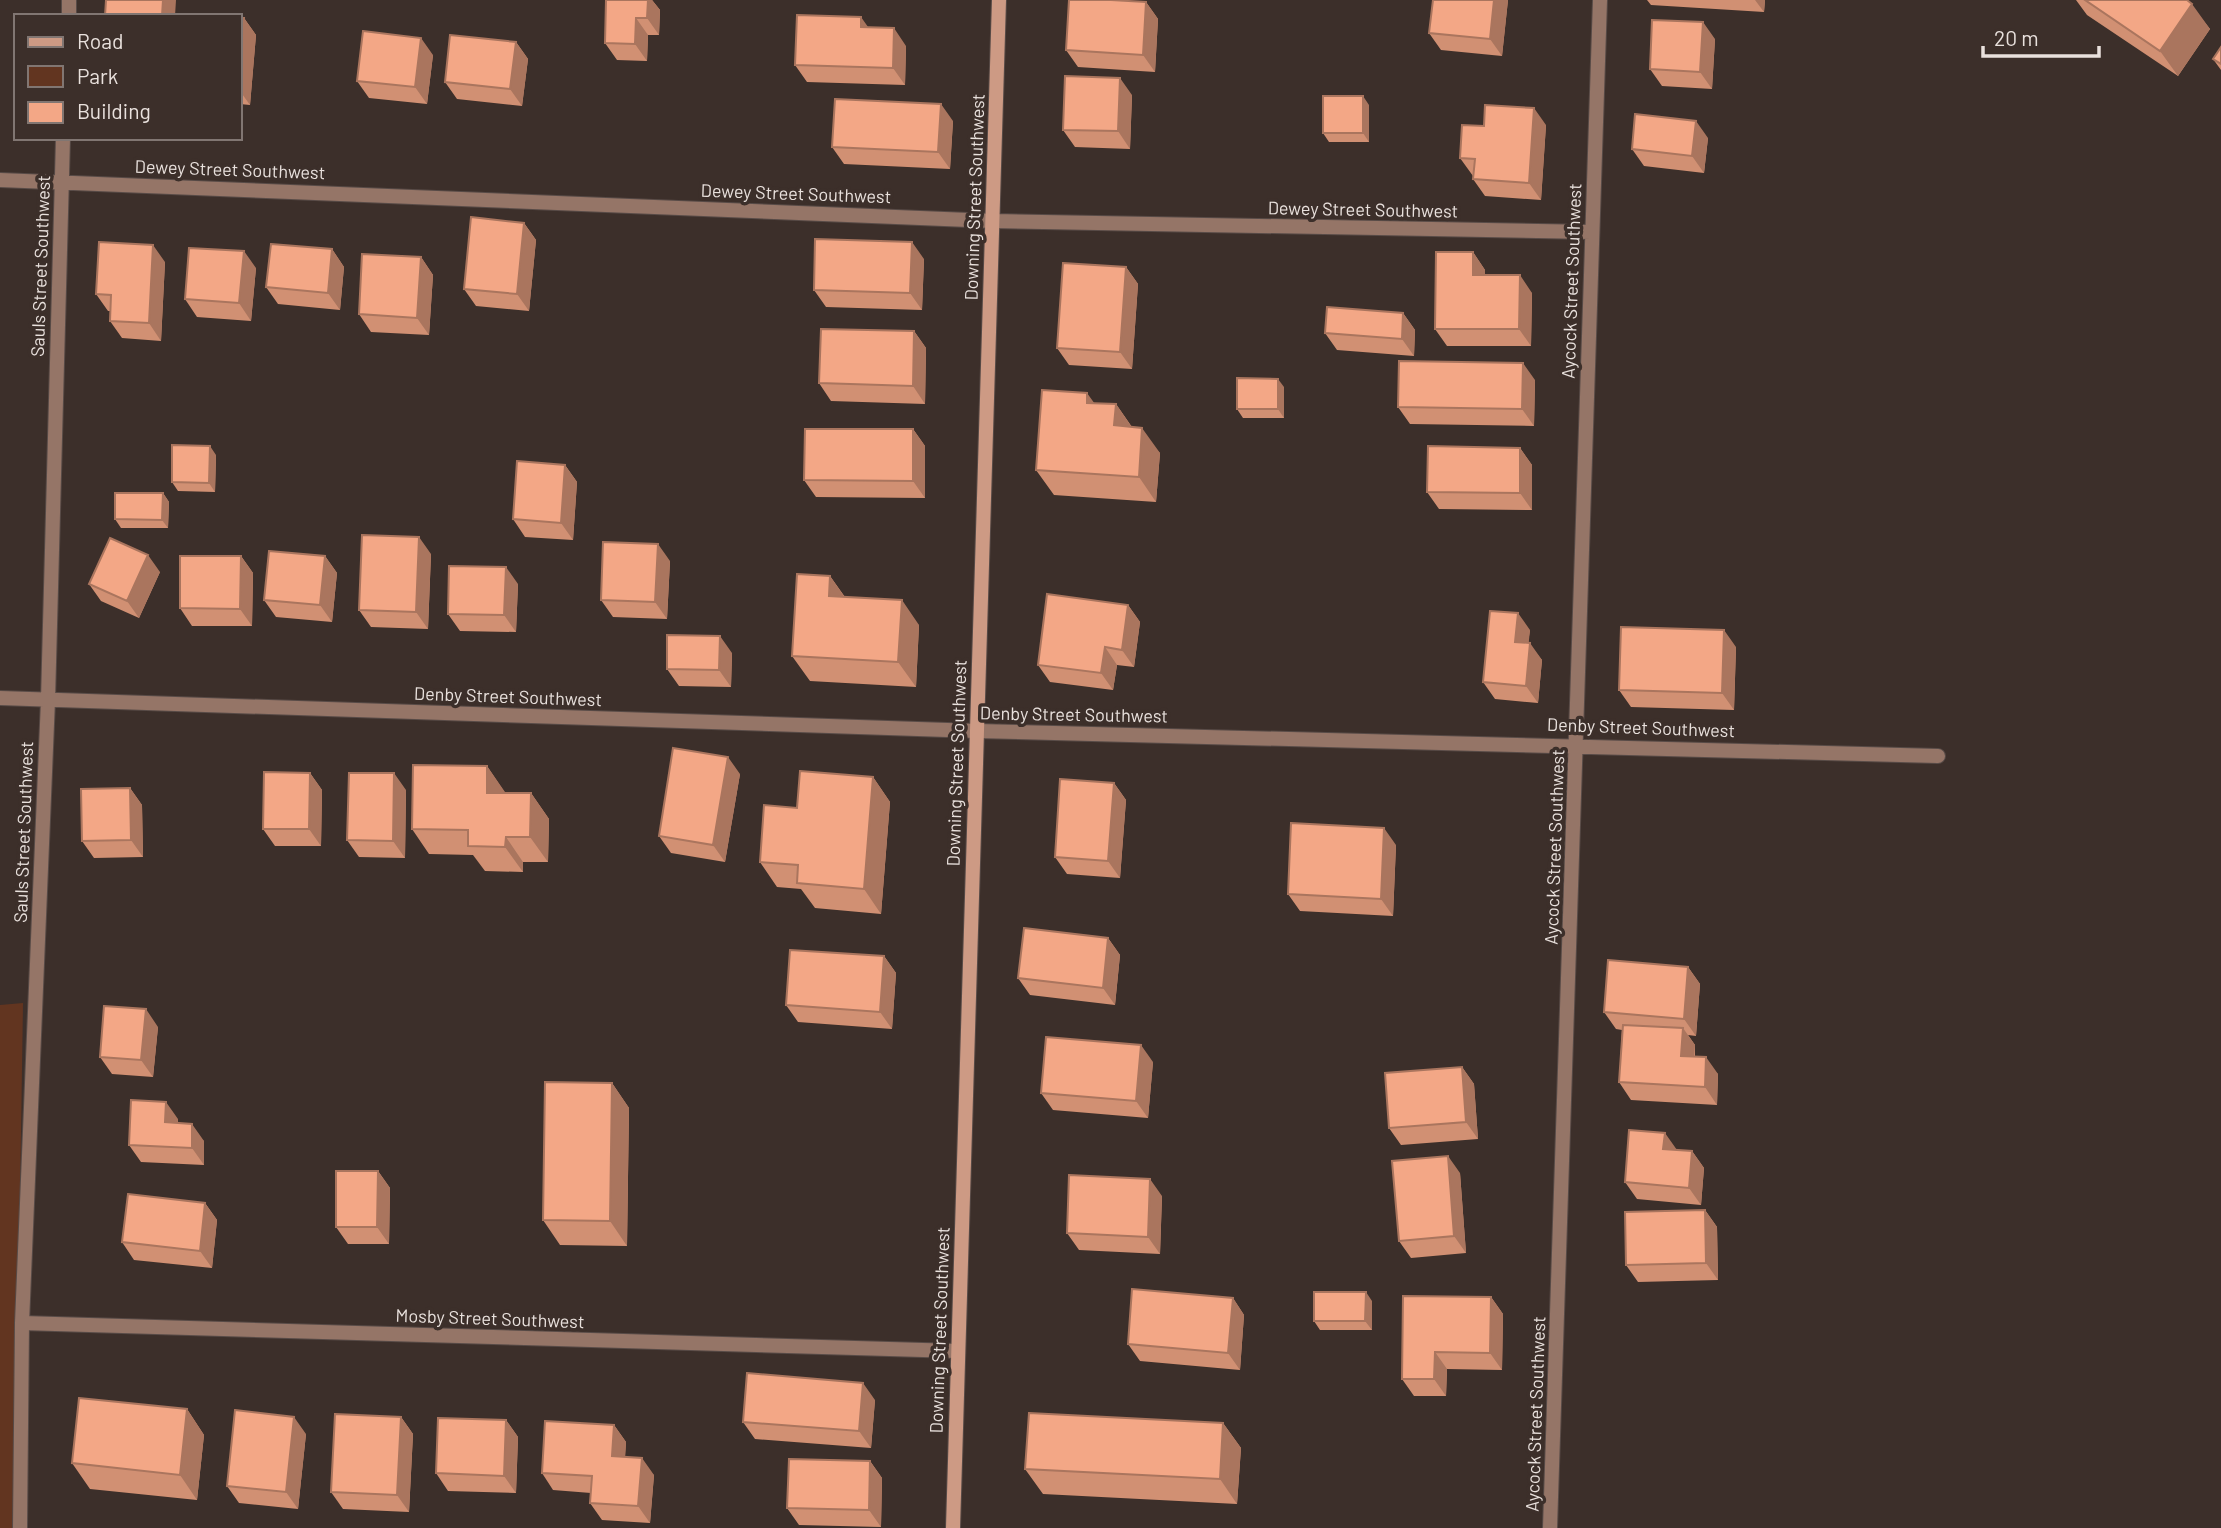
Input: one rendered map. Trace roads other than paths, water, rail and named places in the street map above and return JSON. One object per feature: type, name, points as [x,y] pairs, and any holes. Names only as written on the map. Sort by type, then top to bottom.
[{"type":"street","name":"Downing Street Southwest","points":[[953,1528],[999,0]]},
{"type":"street","name":"Aycock Street Southwest","points":[[1550,1528],[1600,0]]},
{"type":"street","name":"Sauls Street Southwest","points":[[20,1528],[22,1323],[48,700],[63,140]]},
{"type":"street","name":"Dewey Street Southwest","points":[[0,180],[993,221],[1591,232]]},
{"type":"street","name":"Denby Street Southwest","points":[[0,698],[977,731],[1576,744],[1938,756]]},
{"type":"street","name":"Mosby Street Southwest","points":[[22,1323],[957,1351]]}]
